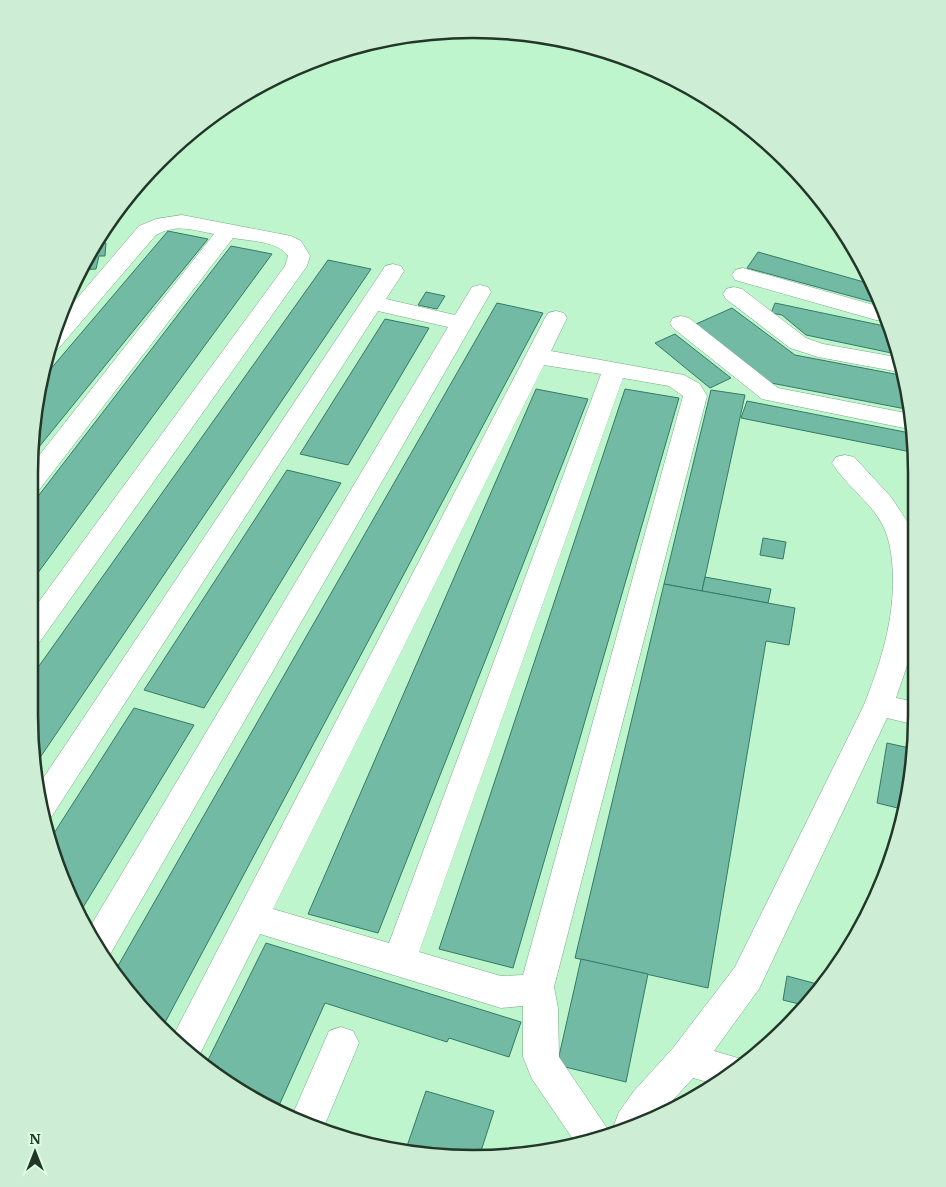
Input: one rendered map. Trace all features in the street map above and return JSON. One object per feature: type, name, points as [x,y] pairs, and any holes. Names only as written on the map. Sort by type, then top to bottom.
[{"type":"lane","points":[[38,624],[296,266],[299,256],[294,246],[283,241],[182,221],[169,221],[155,225],[147,231],[62,330]]},
{"type":"lane","points":[[38,474],[228,230]]},
{"type":"lane","points":[[46,799],[393,271]]},
{"type":"lane","points":[[80,284],[102,284]]},
{"type":"lane","points":[[877,313],[738,285],[798,343],[818,350],[895,364]]},
{"type":"lane","points":[[101,939],[480,292]]},
{"type":"lane","points":[[372,303],[460,324]]},
{"type":"lane","points":[[188,1043],[556,318]]},
{"type":"lane","points":[[681,323],[771,394],[905,421]]},
{"type":"lane","points":[[537,356],[676,380],[692,388],[695,396],[537,987],[541,1008],[541,1057],[591,1133]]},
{"type":"lane","points":[[399,962],[614,370]]},
{"type":"lane","points":[[638,1117],[647,1103],[686,1060],[747,978],[879,705],[900,649],[906,622],[907,586],[900,533],[878,499],[845,463]]},
{"type":"lane","points":[[879,705],[908,712]]},
{"type":"lane","points":[[252,917],[501,992],[519,992],[537,987]]},
{"type":"lane","points":[[310,1117],[341,1043]]},
{"type":"lane","points":[[686,1060],[724,1070]]},
{"type":"building","points":[[168,231],[208,239],[38,448],[41,416],[50,370]]},
{"type":"building","points":[[104,243],[106,243],[105,256],[99,256],[96,269],[88,270]]},
{"type":"building","points":[[231,246],[272,254],[38,573],[38,496]]},
{"type":"building","points":[[758,252],[865,282],[873,302],[747,268]]},
{"type":"building","points":[[328,260],[371,269],[40,758],[38,667]]},
{"type":"building","points":[[426,292],[445,296],[437,309],[418,305]]},
{"type":"building","points":[[497,303],[543,313],[165,1022],[118,966]]},
{"type":"building","points":[[775,303],[882,326],[892,353],[806,335],[782,315],[771,313]]},
{"type":"building","points":[[732,308],[795,355],[897,374],[904,409],[771,383],[696,324]]},
{"type":"building","points":[[385,319],[429,328],[348,465],[300,454]]},
{"type":"building","points":[[675,334],[731,378],[710,388],[655,343]]},
{"type":"building","points":[[536,389],[588,399],[378,933],[308,914]]},
{"type":"building","points":[[625,389],[679,398],[513,968],[439,949]]},
{"type":"building","points":[[711,390],[745,395],[702,591],[664,584]]},
{"type":"building","points":[[747,401],[907,432],[908,451],[741,418]]},
{"type":"building","points":[[287,470],[341,483],[204,708],[144,690]]},
{"type":"building","points":[[763,538],[786,542],[783,559],[760,555]]},
{"type":"building","points":[[705,577],[771,589],[768,603],[702,591]]},
{"type":"building","points":[[664,584],[795,608],[789,645],[766,641],[708,988],[575,958]]},
{"type":"building","points":[[134,708],[194,725],[83,908],[54,833]]},
{"type":"building","points":[[887,743],[907,748],[898,808],[877,803]]},
{"type":"building","points":[[266,943],[521,1022],[509,1057],[449,1038],[447,1042],[325,1003],[279,1105],[208,1060]]},
{"type":"building","points":[[581,959],[648,974],[626,1082],[557,1065]]},
{"type":"building","points":[[787,976],[815,983],[798,1004],[783,1000]]},
{"type":"building","points":[[426,1091],[494,1111],[481,1150],[445,1149],[408,1144]]}]
